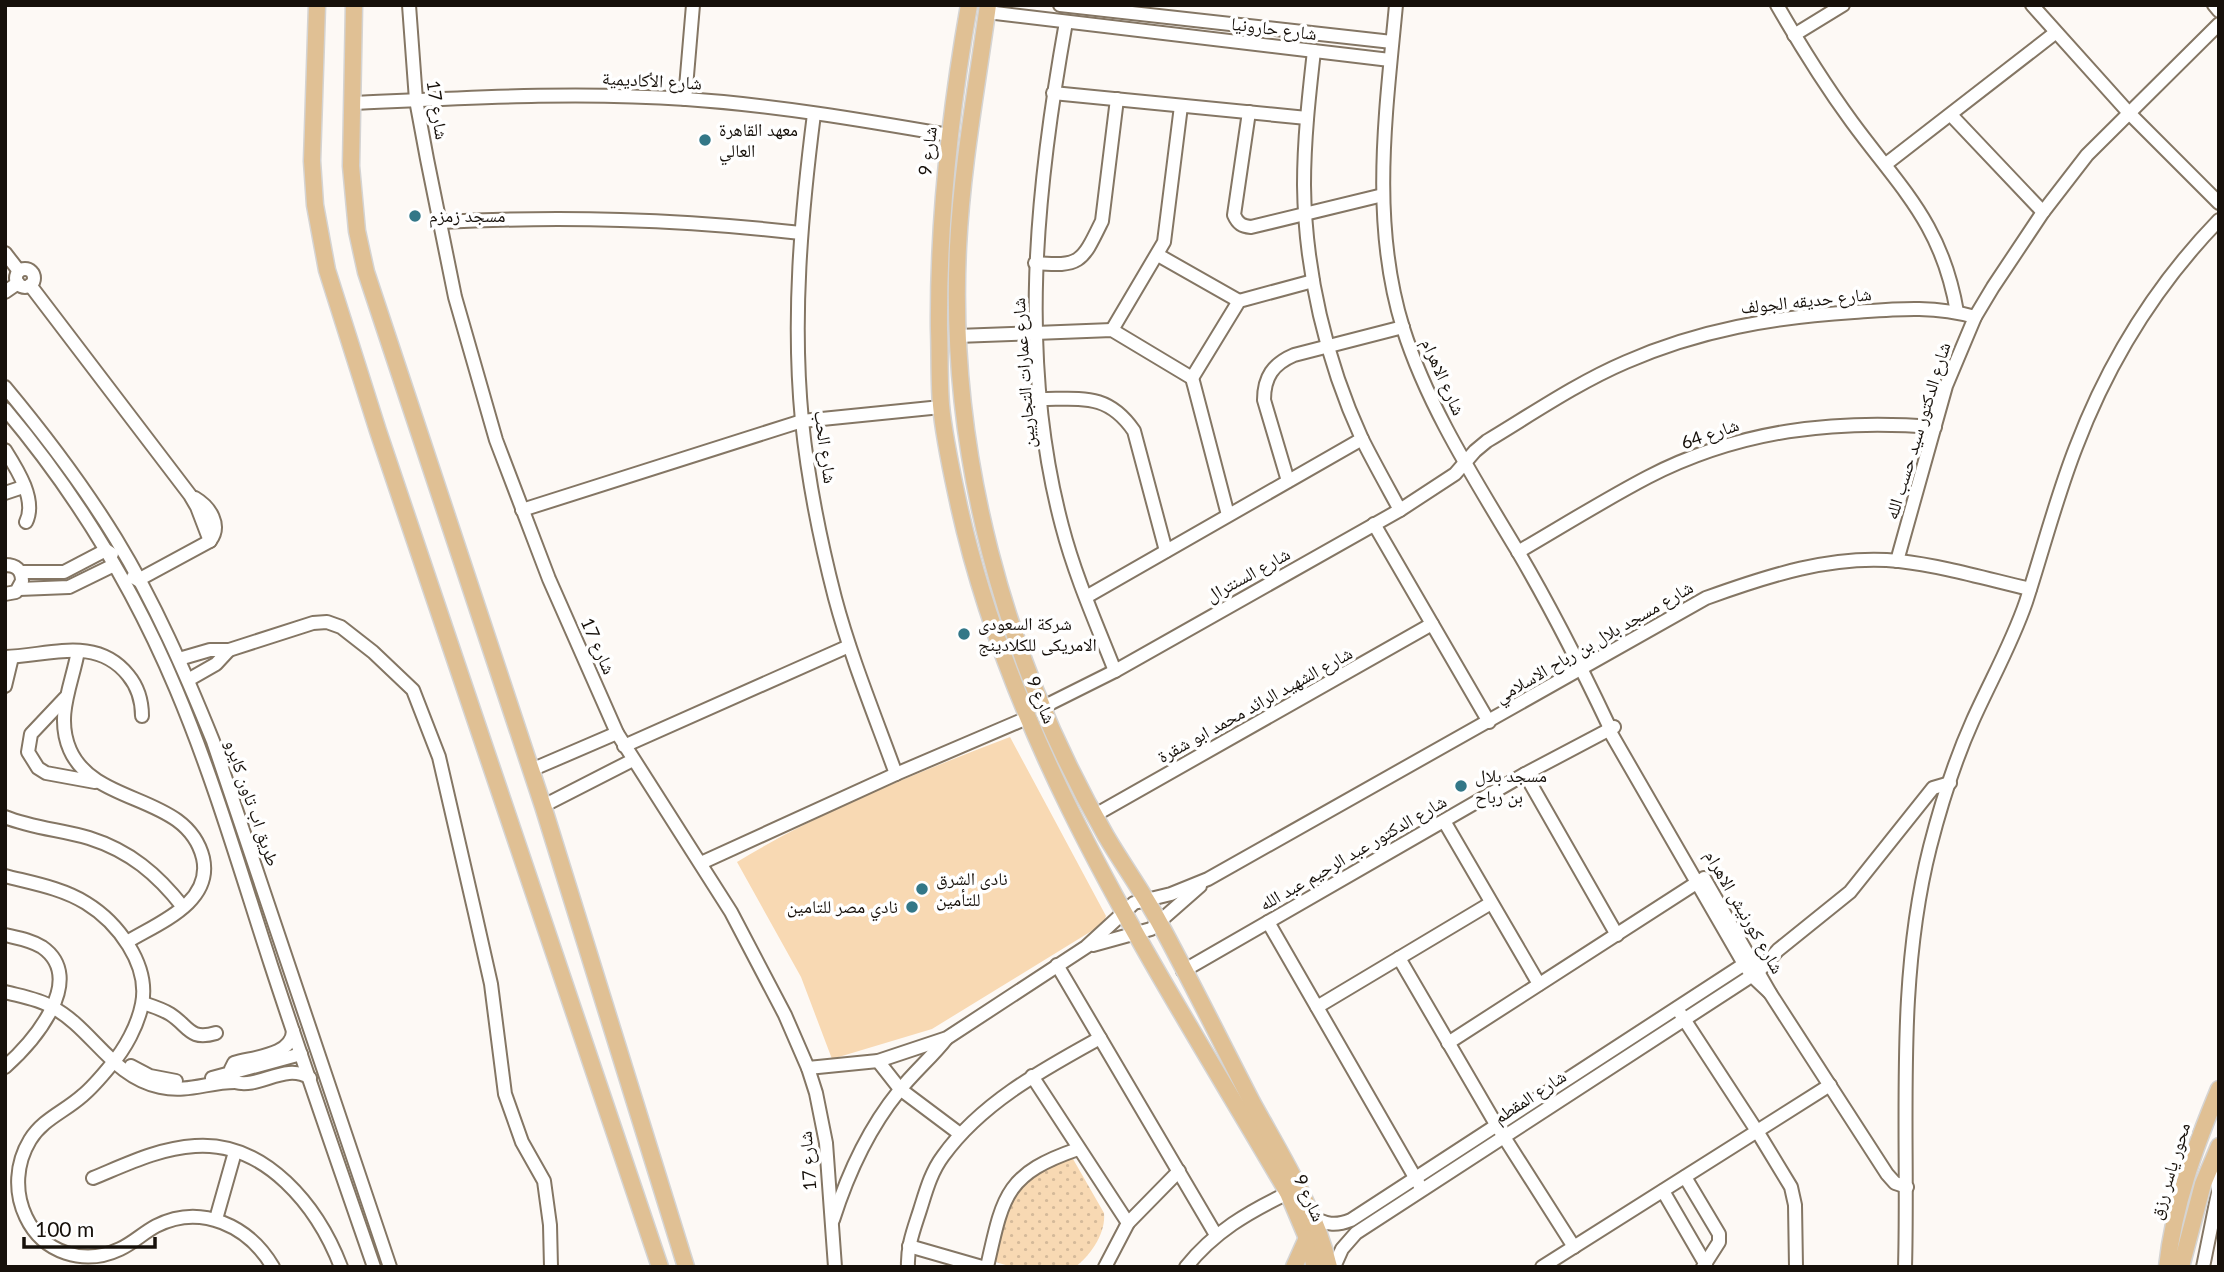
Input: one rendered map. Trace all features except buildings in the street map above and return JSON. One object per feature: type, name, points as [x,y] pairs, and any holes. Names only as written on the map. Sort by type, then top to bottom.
[{"type":"main road","points":[[317,5],[312,161],[315,205],[327,270],[378,431],[660,1267]]},
{"type":"main road","points":[[354,5],[350,144],[352,188],[366,272],[543,806],[687,1267]]},
{"type":"main road","name":"شارع 9","points":[[965,6],[949,135],[940,248],[941,407],[967,542],[1000,649],[1027,718],[1081,834],[1288,1193],[1307,1238],[1315,1267]]},
{"type":"main road","name":"شارع 9","points":[[988,9],[968,138],[958,247],[957,336],[965,427],[981,514],[1010,619],[1042,708],[1095,816],[1158,922],[1312,1216],[1332,1267]]},
{"type":"main road","points":[[1081,834],[1094,838],[1104,832]]},
{"type":"main road","name":"محور ياسر رزق","points":[[2167,1267],[2182,1188],[2219,1089]]},
{"type":"main road","name":"محور ياسر رزق","points":[[2181,1267],[2192,1220],[2217,1149]]},
{"type":"main road","points":[[1294,1267],[1307,1238]]},
{"type":"street","name":"شارع 17","points":[[409,5],[416,100],[440,222],[473,364],[496,440],[549,579],[617,733],[701,863],[759,963],[807,1068],[816,1093],[826,1143],[830,1228],[835,1267]]},
{"type":"street","points":[[685,99],[693,5]]},
{"type":"street","name":"شارع حارونيا","points":[[1060,5],[1392,42]]},
{"type":"street","name":"شارع الاهرام","points":[[1396,5],[1384,131],[1383,195],[1391,270],[1403,327],[1433,402],[1464,463],[1518,552],[1611,727]]},
{"type":"street","points":[[1777,5],[1853,123],[1922,213],[1951,279],[1956,312]]},
{"type":"street","points":[[1794,35],[1843,5]]},
{"type":"street","points":[[2032,5],[2129,113],[2219,203]]},
{"type":"street","points":[[2214,5],[2219,11]]},
{"type":"street","name":"شارع حارونيا","points":[[988,9],[1066,22],[1390,60]]},
{"type":"street","name":"شارع عمارات التجاريين","points":[[1066,22],[1053,93],[1035,263],[1034,333],[1057,504],[1073,562],[1115,671]]},
{"type":"street","name":"شارع الدكتور سيد حسب الله","points":[[1897,561],[1950,375],[1975,317],[2043,212],[2087,155],[2219,24]]},
{"type":"street","points":[[1886,164],[2055,33]]},
{"type":"street","points":[[1314,51],[1304,185],[1313,281],[1329,347],[1349,407],[1362,439],[1400,510]]},
{"type":"street","points":[[1053,93],[1307,118]]},
{"type":"street","name":"شارع الأكاديمية","points":[[352,103],[556,95],[685,99],[750,104],[949,135]]},
{"type":"street","points":[[1035,263],[1062,266],[1073,264],[1080,258],[1102,221],[1116,99]]},
{"type":"street","points":[[1112,330],[1164,242],[1181,106]]},
{"type":"street","points":[[1249,113],[1234,215],[1237,222],[1243,226],[1251,227],[1306,215],[1383,195]]},
{"type":"street","name":"شارع الحب","points":[[814,114],[801,233],[798,304],[802,421],[824,553],[849,646],[896,774]]},
{"type":"street","points":[[1951,115],[2043,212]]},
{"type":"street","points":[[440,222],[591,217],[719,224],[801,233]]},
{"type":"street","points":[[1905,1267],[1907,1187],[1904,1061],[1910,969],[1929,852],[1970,727],[2012,640],[2067,470],[2087,420],[2112,367],[2140,320],[2162,288],[2219,220]]},
{"type":"street","points":[[5,253],[22,280],[190,495],[210,511],[214,521],[209,541],[138,580],[106,550],[64,572],[21,572],[5,565]]},
{"type":"street","points":[[1158,255],[1239,301]]},
{"type":"street","points":[[5,292],[22,280]]},
{"type":"street","points":[[1192,378],[1239,301],[1313,281]]},
{"type":"street","name":"شارع حديقه الجولف","points":[[1464,463],[1487,441],[1578,386],[1624,363],[1721,329],[1772,319],[1923,308],[1975,317]]},
{"type":"street","points":[[1288,481],[1264,400],[1264,387],[1270,372],[1280,361],[1294,355],[1403,327]]},
{"type":"street","points":[[957,336],[1112,330],[1192,378],[1228,515]]},
{"type":"street","name":"طريق اب تاون كايرو","points":[[5,387],[90,498],[117,541],[179,659],[213,741],[390,1267]]},
{"type":"street","points":[[1041,399],[1091,399],[1116,410],[1126,419],[1134,431],[1166,551]]},
{"type":"street","points":[[522,510],[802,421],[941,407]]},
{"type":"street","name":"طريق اب تاون كايرو","points":[[5,409],[51,468],[106,550],[165,664],[198,745],[293,1031],[376,1266]]},
{"type":"street","name":"شارع 64","points":[[1518,552],[1650,476],[1695,456],[1741,441],[1789,430],[1838,425],[1935,427]]},
{"type":"street","points":[[1086,597],[1362,439]]},
{"type":"street","points":[[5,450],[23,487],[30,510],[26,522]]},
{"type":"street","name":"شارع السنترال","points":[[1042,708],[1115,671],[1400,510],[1443,482],[1464,463]]},
{"type":"street","points":[[5,493],[23,487]]},
{"type":"street","points":[[1374,524],[1489,722]]},
{"type":"street","name":"شارع مسجد بلال بن رباح الاسلامي","points":[[1086,947],[1134,903],[1171,894],[1208,879],[1706,598],[1762,579],[1822,565],[1858,561],[1897,561],[1934,566],[2030,589]]},
{"type":"street","points":[[5,594],[19,589],[69,587],[114,565]]},
{"type":"street","points":[[19,589],[21,572]]},
{"type":"street","points":[[179,659],[211,650],[229,650],[313,623],[327,622],[341,627],[373,652],[407,682],[418,698],[439,757],[485,957],[505,1094],[517,1130],[544,1181],[548,1198],[551,1267]]},
{"type":"street","name":"شارع الشهيد الرائد محمد ابو شقرة","points":[[1095,816],[1432,625]]},
{"type":"street","points":[[624,746],[849,646]]},
{"type":"street","points":[[5,686],[9,657],[88,650],[106,656],[123,669],[137,688],[142,716]]},
{"type":"street","points":[[188,680],[216,664],[229,650]]},
{"type":"street","points":[[78,651],[66,698],[63,724],[68,747],[81,768],[98,782],[174,818],[194,838],[201,850],[204,877],[199,893],[183,907],[127,942]]},
{"type":"street","points":[[66,698],[31,734],[29,752],[32,761],[46,773],[98,782]]},
{"type":"street","points":[[701,863],[1027,718]]},
{"type":"street","name":"شارع الدكتور عبد الرحيم عبد الله","points":[[1183,971],[1611,727]]},
{"type":"street","name":"شارع كورنيش الاهرام","points":[[1611,727],[1748,962],[1891,1179],[1907,1187]]},
{"type":"street","points":[[531,770],[617,733]]},
{"type":"street","points":[[543,806],[633,760]]},
{"type":"street","points":[[1525,774],[1617,935]]},
{"type":"street","points":[[1756,974],[1778,950],[1850,892],[1929,792],[1938,785],[1950,783]]},
{"type":"street","points":[[5,817],[89,838],[129,856],[163,882],[183,907]]},
{"type":"street","points":[[1444,821],[1539,985]]},
{"type":"street","points":[[5,876],[68,894],[86,902],[108,920],[127,942],[138,965],[143,1003],[126,1044],[113,1063],[83,1096],[52,1116],[29,1141],[18,1174],[18,1188],[21,1203],[33,1230],[59,1251],[74,1256],[91,1257],[119,1250],[168,1221],[195,1217],[216,1219],[236,1228],[253,1241],[273,1267]]},
{"type":"street","name":"شارع مسجد بلال بن رباح الاسلامي","points":[[1086,947],[1147,931],[1208,879]]},
{"type":"street","points":[[1448,1043],[1701,881]]},
{"type":"street","points":[[1317,1007],[1491,903]]},
{"type":"street","points":[[1268,922],[1419,1184]]},
{"type":"street","points":[[5,935],[39,946],[53,959],[61,984],[34,1037],[5,1067]]},
{"type":"street","points":[[807,1068],[878,1061],[947,1038],[1086,947]]},
{"type":"street","points":[[1748,962],[1778,950]]},
{"type":"street","points":[[1399,958],[1501,1131],[1574,1247]]},
{"type":"street","name":"شارع المقطم","points":[[1681,1015],[1748,962]]},
{"type":"street","points":[[1057,965],[1216,1235]]},
{"type":"street","name":"شارع المقطم","points":[[1332,1267],[1342,1249],[1356,1233],[1419,1184],[1681,1015],[1756,974]]},
{"type":"street","points":[[5,992],[52,1006],[113,1063],[131,1066],[160,1079],[180,1082],[234,1077],[279,1056],[301,1054]]},
{"type":"street","points":[[143,1003],[167,1013],[191,1033],[203,1036],[216,1033]]},
{"type":"street","points":[[1681,1015],[1787,1179],[1793,1196],[1796,1267]]},
{"type":"street","points":[[279,1056],[289,1044],[293,1031]]},
{"type":"street","points":[[830,1228],[844,1185],[876,1122],[900,1089],[947,1038]]},
{"type":"street","points":[[908,1267],[909,1246],[928,1184],[941,1157],[960,1134],[1031,1076],[1100,1038]]},
{"type":"street","points":[[279,1056],[283,1074]]},
{"type":"street","points":[[878,1061],[900,1089],[960,1134]]},
{"type":"street","points":[[234,1077],[245,1083],[297,1072],[310,1078]]},
{"type":"street","points":[[1031,1076],[1128,1223]]},
{"type":"street","points":[[1542,1267],[1830,1085]]},
{"type":"street","points":[[93,1178],[140,1159],[183,1147],[210,1146],[235,1152],[276,1173],[301,1198],[325,1231],[341,1267]]},
{"type":"street","points":[[909,1246],[985,1267],[1002,1207],[1016,1184],[1037,1165],[1078,1149]]},
{"type":"street","points":[[2203,1267],[2216,1219],[2217,1149]]},
{"type":"street","points":[[216,1219],[235,1152]]},
{"type":"street","points":[[339,1164],[353,1187],[363,1213],[374,1217]]},
{"type":"street","points":[[1105,1267],[1128,1223],[1179,1171]]},
{"type":"street","points":[[1685,1177],[1719,1234],[1719,1241],[1704,1266]]},
{"type":"street","name":"شارع المقطم","points":[[1312,1216],[1326,1223],[1343,1223],[1419,1184]]},
{"type":"street","points":[[1663,1191],[1704,1266]]},
{"type":"street","points":[[1186,1267],[1216,1235],[1249,1211],[1288,1193]]},
{"type":"shaded area","name":"نادى الشرق للتأمين","points":[[1010,737],[1106,916],[1103,924],[932,1029],[832,1059],[801,977],[737,862],[836,809]]},
{"type":"shaded area","points":[[1069,1152],[1104,1213],[1103,1228],[1092,1250],[1075,1267],[1009,1266],[991,1259],[1004,1196]]},
{"type":"place","name":"معهد القاهرة العالي","points":[[705,140]]},
{"type":"place","name":"مسجد زمزم","points":[[415,216]]},
{"type":"place","name":"شركة السعودى الامريكى للكلادينج","points":[[964,634]]},
{"type":"place","name":"مسجد بلال بن رباح","points":[[1461,786]]},
{"type":"place","name":"نادى الشرق للتأمين","points":[[922,889]]},
{"type":"place","name":"نادي مصر للتامين","points":[[912,907]]}]
